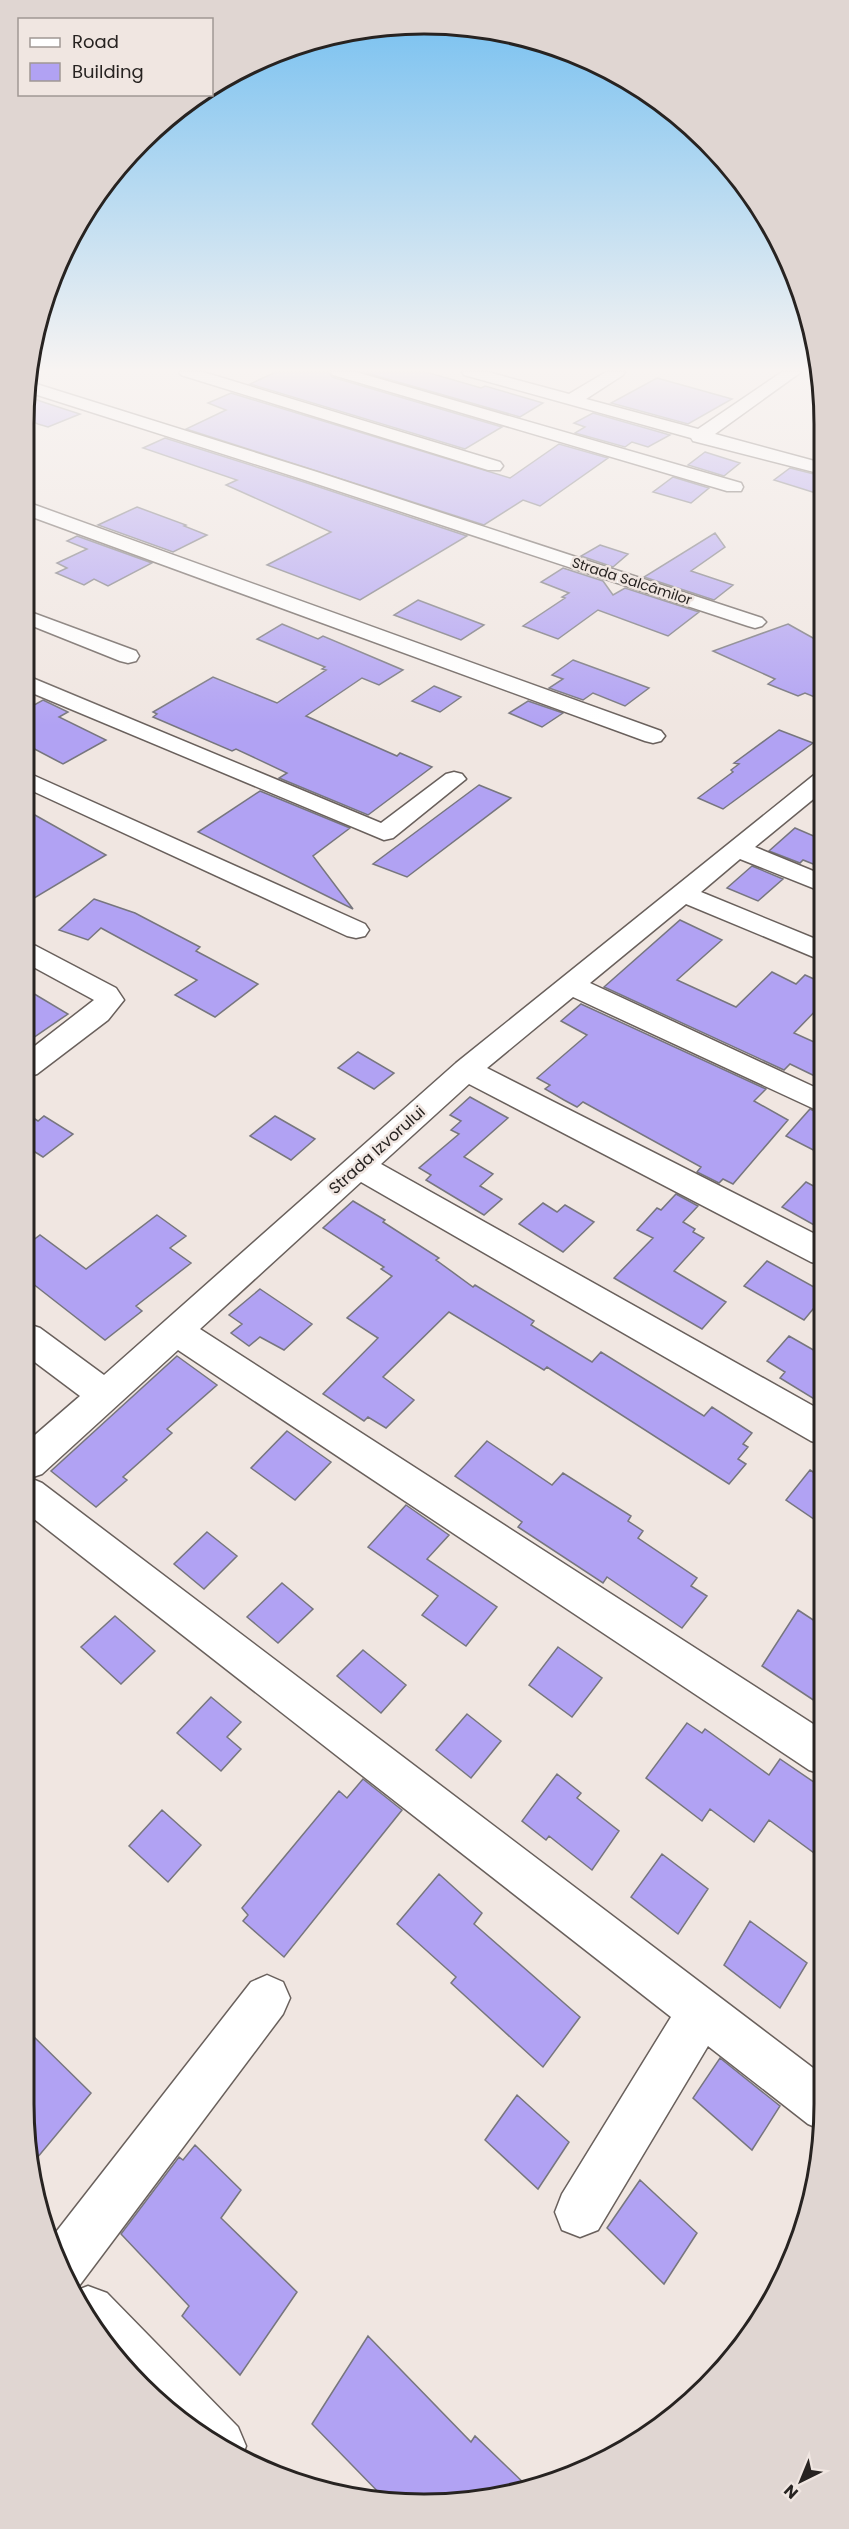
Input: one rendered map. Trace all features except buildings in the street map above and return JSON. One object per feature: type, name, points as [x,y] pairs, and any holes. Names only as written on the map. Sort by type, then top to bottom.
[{"type":"street","name":"Strada Salcâmilor","points":[[354,490],[754,622]]},
{"type":"street","points":[[34,511],[653,736]]},
{"type":"street","points":[[34,619],[128,656]]},
{"type":"street","points":[[34,686],[393,837],[454,779]]},
{"type":"street","points":[[34,783],[356,930]]},
{"type":"street","name":"Strada Izvorului","points":[[34,1458],[466,1070],[814,787]]},
{"type":"street","points":[[793,804],[814,812]]},
{"type":"street","points":[[736,849],[814,880]]},
{"type":"street","points":[[684,894],[814,948]]},
{"type":"street","points":[[34,956],[106,994],[110,1000],[98,1013],[34,1062]]},
{"type":"street","points":[[569,984],[814,1099]]},
{"type":"street","points":[[466,1070],[814,1248]]},
{"type":"street","points":[[360,1167],[814,1424]]},
{"type":"street","points":[[176,1331],[814,1748]]},
{"type":"street","points":[[34,1342],[105,1395]]},
{"type":"street","points":[[34,1498],[814,2098]]},
{"type":"street","points":[[67,2260],[267,1998]]},
{"type":"street","points":[[580,2212],[702,2011]]},
{"type":"street","points":[[109,2333],[189,2416]]}]
